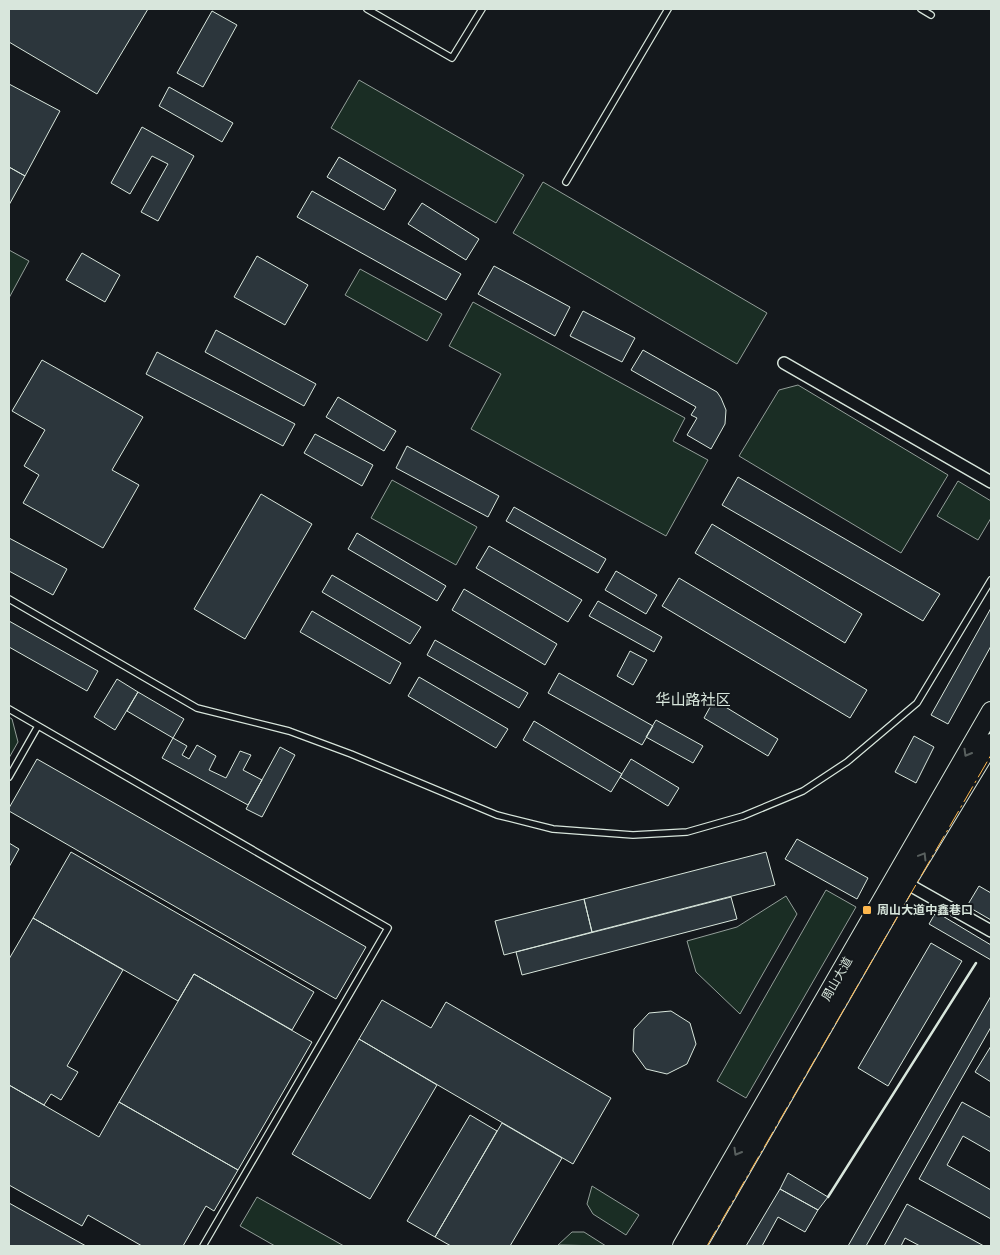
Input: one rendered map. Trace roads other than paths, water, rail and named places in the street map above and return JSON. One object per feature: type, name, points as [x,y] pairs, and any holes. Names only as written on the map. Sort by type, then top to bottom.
[{"type":"main road","name":"周山大道","points":[[682,1246],[991,711]]},
{"type":"main road","name":"周山大道","points":[[696,1246],[906,882],[991,743]]},
{"type":"street","points":[[784,363],[991,482]]},
{"type":"street","points":[[906,882],[991,931]]},
{"type":"lane","points":[[368,9],[452,58],[482,9]]},
{"type":"lane","points":[[566,182],[668,9]]},
{"type":"lane","points":[[920,9],[931,15]]},
{"type":"lane","points":[[9,600],[197,708],[289,731],[351,754],[497,815],[553,829],[633,835],[687,832],[743,816],[803,791],[847,762],[918,703],[991,580]]},
{"type":"lane","points":[[9,709],[388,928],[203,1246]]},
{"type":"lane","points":[[9,777],[38,726]]},
{"type":"place","name":"周山大道中鑫巷口","points":[[867,910]]},
{"type":"district","name":"华山路社区","points":[[693,700]]}]
